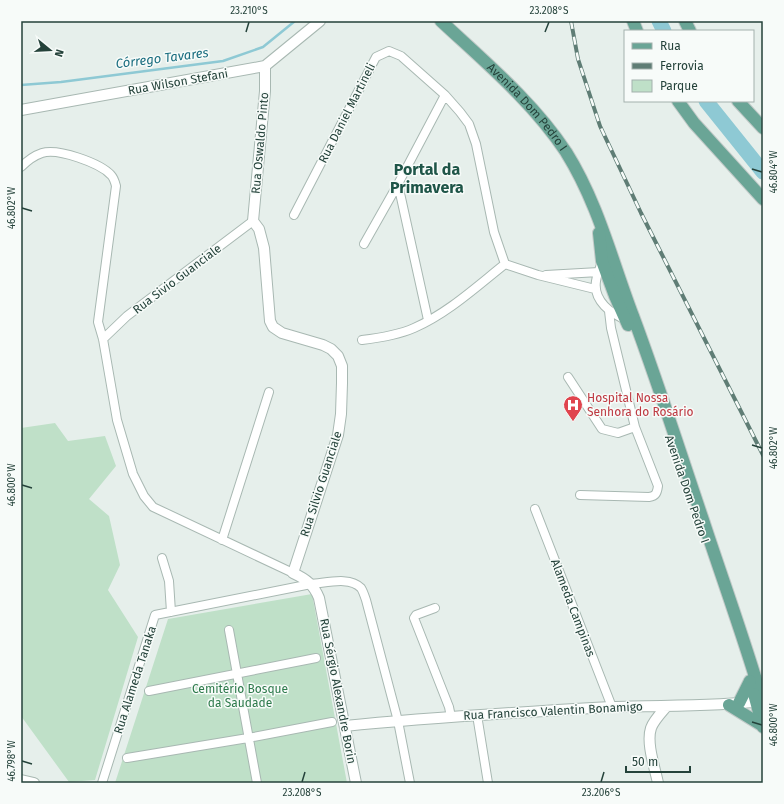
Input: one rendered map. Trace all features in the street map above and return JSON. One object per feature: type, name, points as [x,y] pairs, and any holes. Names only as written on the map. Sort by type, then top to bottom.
[{"type":"main road","name":"Avenida Dom Pedro I","points":[[441,21],[502,78],[536,114],[565,152],[581,178],[608,242],[631,321],[750,681],[761,702]]},
{"type":"main road","points":[[685,21],[690,30]]},
{"type":"main road","points":[[679,102],[694,123],[763,199]]},
{"type":"main road","points":[[739,102],[763,128]]},
{"type":"main road","name":"Avenida Dom Pedro I","points":[[594,208],[600,266],[615,296],[631,321],[674,430],[744,642],[761,702],[763,726]]},
{"type":"main road","points":[[750,681],[734,704],[763,726]]},
{"type":"street","name":"Rua Wilson Stefani","points":[[21,110],[265,66],[320,21]]},
{"type":"street","name":"Rua Daniel Martineli","points":[[294,215],[376,57],[389,51],[401,56],[445,95],[469,124],[476,144],[494,232],[505,264]]},
{"type":"street","name":"Rua Oswaldo Pinto","points":[[253,221],[265,92],[265,66]]},
{"type":"street","points":[[364,244],[398,184],[445,95]]},
{"type":"street","points":[[21,167],[30,158],[42,153],[56,151],[67,153],[104,169],[114,179],[116,186],[98,322],[103,340],[117,420],[133,474],[144,496],[153,507],[293,573],[312,584]]},
{"type":"street","points":[[398,184],[428,320]]},
{"type":"street","name":"Rua Sivio Guanciale","points":[[103,340],[127,316],[253,221]]},
{"type":"street","name":"Rua Silvio Guanciale","points":[[253,221],[260,229],[264,248],[270,321],[273,327],[282,333],[327,347],[338,356],[342,366],[341,414],[338,435],[293,573]]},
{"type":"street","points":[[608,242],[596,280],[596,289],[602,303],[610,311],[631,321]]},
{"type":"street","points":[[362,340],[379,338],[412,328],[428,320],[450,308],[505,264],[538,275],[596,289]]},
{"type":"street","points":[[538,275],[600,266]]},
{"type":"street","points":[[580,495],[649,497],[656,494],[658,486],[635,427],[611,328],[610,311]]},
{"type":"street","points":[[568,377],[602,430],[618,433],[635,427]]},
{"type":"street","points":[[222,540],[269,392]]},
{"type":"street","name":"Alameda Campinas","points":[[535,509],[612,707]]},
{"type":"street","points":[[162,558],[169,582],[171,612]]},
{"type":"street","name":"Rua Alameda Tanaka","points":[[102,783],[155,615],[312,584],[337,581],[351,582],[361,588],[366,600],[398,721]]},
{"type":"street","name":"Rua Sérgio Alexandre Borin","points":[[312,584],[319,598],[356,783]]},
{"type":"street","points":[[435,608],[416,615],[414,618],[449,707],[451,717]]},
{"type":"street","points":[[229,630],[257,783]]},
{"type":"street","points":[[149,691],[316,658]]},
{"type":"street","name":"Rua Francisco Valentin Bonamigo","points":[[345,726],[477,715],[612,707],[761,702]]},
{"type":"street","points":[[658,783],[649,743],[651,728],[657,718],[668,706]]},
{"type":"street","points":[[477,715],[488,783]]},
{"type":"street","points":[[398,721],[410,783]]},
{"type":"street","points":[[127,758],[248,738],[332,722]]},
{"type":"street","points":[[21,780],[34,783]]},
{"type":"green space","points":[[55,423],[68,441],[105,436],[116,466],[89,499],[109,516],[120,565],[108,590],[138,637],[95,780],[69,782],[21,716],[21,428]]},
{"type":"green space","name":"Cemitério Bosque da Saudade","points":[[312,594],[347,783],[115,783],[168,619]]},
{"type":"waterway","name":"Córrego Tavares","points":[[21,85],[61,82],[223,61],[263,47],[295,21]]},
{"type":"waterway","points":[[659,21],[664,30]]},
{"type":"waterway","points":[[707,102],[763,172]]},
{"type":"railway","points":[[571,21],[578,59],[600,126],[641,213],[763,455]]},
{"type":"place","name":"Hospital Nossa Senhora do Rosário","points":[[573,422]]},
{"type":"district","name":"Portal da Primavera","points":[[427,178]]}]
